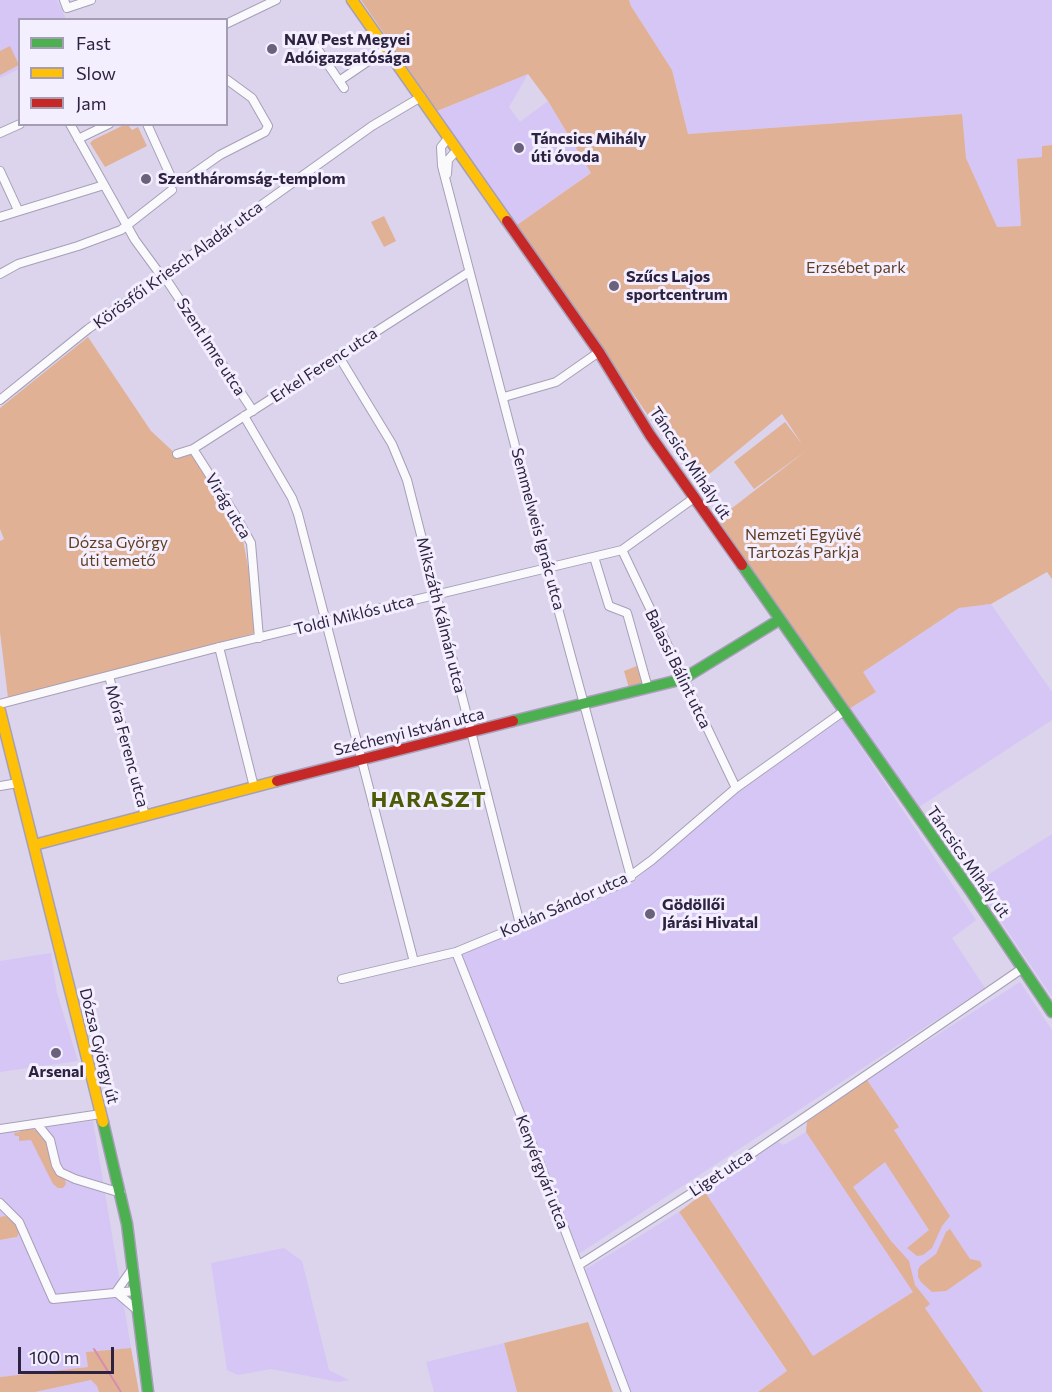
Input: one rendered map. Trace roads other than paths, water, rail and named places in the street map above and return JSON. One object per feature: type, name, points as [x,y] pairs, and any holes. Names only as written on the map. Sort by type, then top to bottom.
[{"type":"street","points":[[64,0],[67,8],[91,0]]},
{"type":"street","points":[[228,23],[276,0]]},
{"type":"street","name":"Táncsics Mihály út","points":[[352,0],[599,352],[650,435],[1052,1012]]},
{"type":"street","points":[[312,41],[341,84],[387,49]]},
{"type":"street","points":[[148,126],[171,177],[177,182],[186,179],[220,155],[265,132],[268,126],[252,98],[228,80]]},
{"type":"street","name":"Körösfői Kriesch Aladár utca","points":[[0,400],[69,343],[372,126],[421,97]]},
{"type":"street","points":[[0,133],[18,125]]},
{"type":"street","name":"Szent Imre utca","points":[[71,126],[127,226],[253,411]]},
{"type":"street","points":[[78,139],[105,126]]},
{"type":"street","name":"Semmelweis Ignác utca","points":[[449,138],[443,143],[440,159],[631,877]]},
{"type":"street","points":[[446,181],[448,160],[458,150]]},
{"type":"street","points":[[0,171],[18,210]]},
{"type":"street","points":[[0,217],[104,185]]},
{"type":"street","points":[[0,274],[18,264],[78,246],[127,226],[172,190]]},
{"type":"street","name":"Erkel Ferenc utca","points":[[177,454],[193,449],[469,272]]},
{"type":"street","points":[[504,397],[556,382],[599,352]]},
{"type":"street","name":"Mikszáth Kálmán utca","points":[[338,355],[400,460],[407,480],[520,924]]},
{"type":"street","points":[[244,416],[296,506],[414,962]]},
{"type":"street","name":"Virág utca","points":[[193,449],[234,513],[250,543],[260,638]]},
{"type":"street","name":"Toldi Miklós utca","points":[[0,704],[219,647],[622,550],[694,498]]},
{"type":"street","name":"Balassi Bálint utca","points":[[622,550],[736,788]]},
{"type":"street","points":[[594,557],[609,606],[627,613],[648,687]]},
{"type":"street","name":"Széchenyi István utca","points":[[34,844],[683,679],[779,620]]},
{"type":"street","points":[[219,647],[254,787]]},
{"type":"street","name":"Móra Ferenc utca","points":[[109,676],[145,816]]},
{"type":"street","name":"Dózsa György út","points":[[0,711],[121,1193],[133,1268],[148,1392]]},
{"type":"street","name":"Kotlán Sándor utca","points":[[342,979],[456,952],[618,885],[631,877],[736,788],[844,711]]},
{"type":"street","points":[[0,786],[18,783]]},
{"type":"street","name":"Kenyérgyári utca","points":[[456,952],[579,1265],[626,1392]]},
{"type":"street","name":"Liget utca","points":[[579,1265],[726,1171],[1023,968]]},
{"type":"street","points":[[0,1128],[86,1118],[101,1114]]},
{"type":"street","points":[[37,1124],[50,1140],[60,1172],[121,1193]]},
{"type":"street","points":[[0,1203],[19,1222],[53,1299],[135,1291]]},
{"type":"street","points":[[116,1292],[133,1268]]},
{"type":"street","points":[[116,1292],[137,1310]]},
{"type":"waterway","points":[[94,1349],[121,1392]]},
{"type":"place","name":"NAV Pest Megyei Adóigazgatósága","points":[[272,49]]},
{"type":"place","name":"Táncsics Mihály úti óvoda","points":[[519,148]]},
{"type":"place","name":"Szentháromság-templom","points":[[146,179]]},
{"type":"place","name":"Szűcs Lajos sportcentrum","points":[[614,286]]},
{"type":"place","name":"Gödöllői Járási Hivatal","points":[[650,914]]},
{"type":"place","name":"Arsenal","points":[[56,1053]]},
{"type":"district","name":"HARASZT","points":[[429,800]]},
{"type":"park label","name":"Erzsébet park","points":[[856,268]]},
{"type":"park label","name":"Nemzeti Együvé Tartozás Parkja","points":[[803,544]]},
{"type":"park label","name":"Dózsa György úti temető","points":[[118,552]]}]
